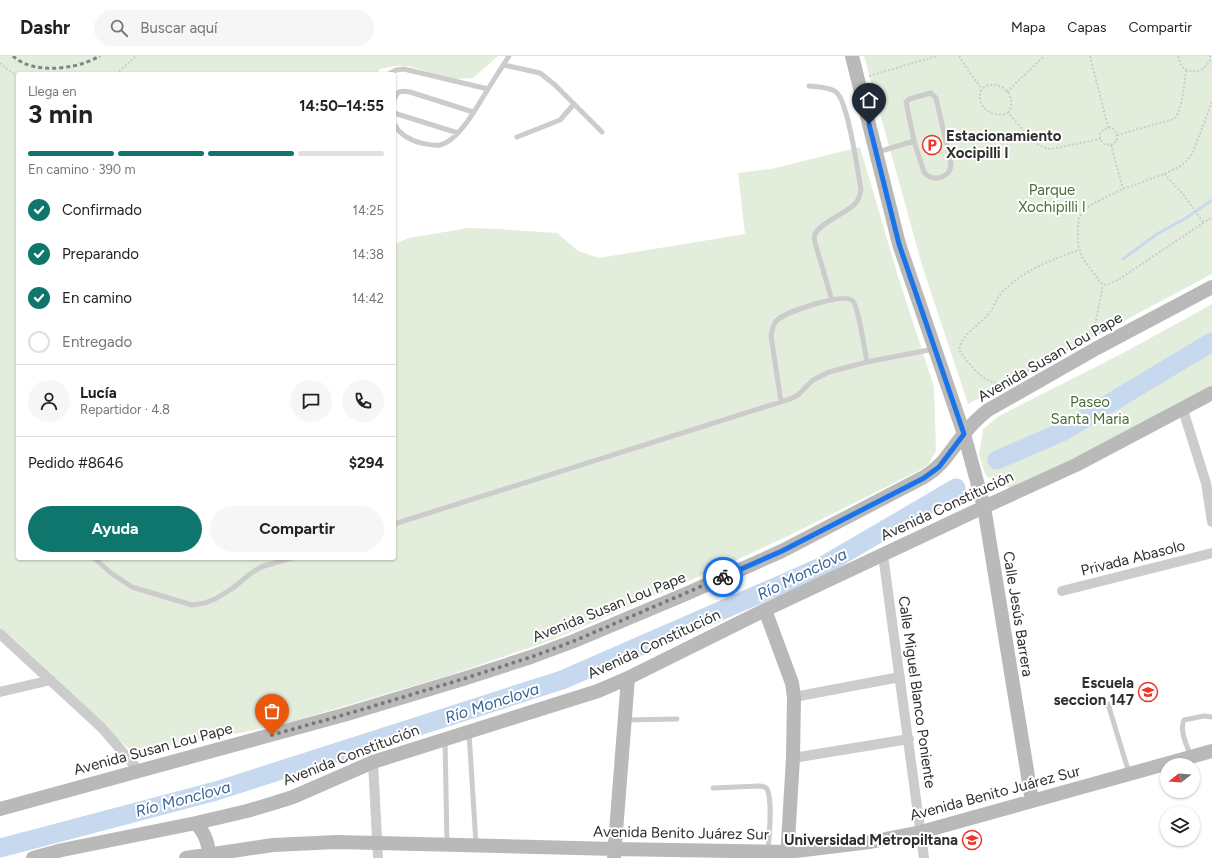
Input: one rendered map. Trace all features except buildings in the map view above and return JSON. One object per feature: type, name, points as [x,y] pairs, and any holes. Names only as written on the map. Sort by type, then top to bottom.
[{"type":"street","name":"Calle Jesús Barrera","points":[[852,56],[899,244],[964,434],[984,507],[1032,801]]},
{"type":"street","name":"Avenida Susan Lou Pape","points":[[0,809],[347,714],[470,677],[574,641],[688,593],[782,551],[917,481],[939,467],[964,434],[977,419],[988,410],[1097,348],[1212,287]]},
{"type":"street","name":"Avenida Constitución","points":[[33,858],[62,850],[196,823],[247,811],[280,801],[373,762],[584,695],[628,678],[765,610],[1076,465],[1183,410],[1212,393]]},
{"type":"street","points":[[1183,410],[1209,481],[1212,522]]},
{"type":"street","points":[[977,484],[985,491],[1006,497]]},
{"type":"street","points":[[962,517],[975,497],[977,484]]},
{"type":"street","name":"Privada Abasolo","points":[[1062,591],[1212,553]]},
{"type":"street","name":"Calle Miguel Blanco Poniente","points":[[883,555],[924,858]]},
{"type":"street","points":[[765,610],[792,683],[794,697],[793,758],[787,855]]},
{"type":"street","points":[[0,634],[102,728],[139,771]]},
{"type":"street","points":[[794,697],[900,677]]},
{"type":"street","points":[[614,854],[628,678]]},
{"type":"street","points":[[0,692],[51,680]]},
{"type":"street","points":[[793,758],[909,739]]},
{"type":"street","name":"Avenida Benito Juárez Sur","points":[[186,858],[209,856],[273,845],[337,842],[476,845],[614,854],[768,852],[787,855],[870,842],[921,832],[1212,751]]},
{"type":"street","points":[[373,762],[378,858]]},
{"type":"street","points":[[196,823],[208,840],[209,856]]},
{"type":"lane","points":[[396,127],[402,135],[417,142],[432,145],[445,143],[458,133],[509,56]]},
{"type":"lane","points":[[504,65],[540,74],[555,85],[602,132]]},
{"type":"lane","points":[[392,72],[404,69],[453,82],[488,89]]},
{"type":"lane","points":[[809,86],[832,90],[837,92],[841,98],[847,117],[861,190],[859,199],[855,204],[828,222],[818,230],[815,235],[814,239],[832,300]]},
{"type":"lane","points":[[396,95],[397,92],[401,91],[410,92],[473,112]]},
{"type":"lane","points":[[932,93],[936,98],[951,164],[949,172],[946,175],[933,179],[927,176],[924,172],[914,141],[906,102],[909,99],[932,93]]},
{"type":"lane","points":[[517,137],[560,120],[574,104]]},
{"type":"lane","points":[[396,114],[458,133]]},
{"type":"lane","points":[[876,153],[914,141]]},
{"type":"lane","points":[[781,402],[771,336],[773,326],[777,320],[784,316],[816,303],[850,299],[855,305],[867,362]]},
{"type":"lane","points":[[396,523],[790,399],[798,395],[820,375],[829,372],[867,362],[935,349]]},
{"type":"lane","points":[[96,560],[111,573],[132,587],[192,604],[205,604],[233,588],[250,574],[261,568],[285,560]]},
{"type":"lane","points":[[1108,704],[1129,774]]},
{"type":"lane","points":[[1191,757],[1183,731],[1184,720],[1204,716],[1212,717]]},
{"type":"lane","points":[[624,720],[677,719]]},
{"type":"lane","points":[[469,731],[476,845]]},
{"type":"lane","points":[[445,739],[447,845]]},
{"type":"lane","points":[[713,788],[764,786],[767,788],[770,802],[768,852]]},
{"type":"path","points":[[118,72],[136,56]]},
{"type":"path","points":[[858,79],[937,56]]},
{"type":"path","points":[[959,56],[982,89]]},
{"type":"path","points":[[1007,92],[1044,56]]},
{"type":"path","points":[[1090,56],[1108,127]]},
{"type":"path","points":[[1178,56],[1181,66],[1190,72],[1200,70],[1207,65],[1211,61],[1210,56]]},
{"type":"path","points":[[0,63],[16,75]]},
{"type":"path","points":[[1118,135],[1174,119],[1177,116],[1180,107],[1186,70]]},
{"type":"path","points":[[991,84],[997,85],[1007,92],[1012,101],[1012,105],[1008,113],[1001,116],[986,110],[979,99],[982,89],[991,84]]},
{"type":"path","points":[[1087,339],[1093,336],[1103,285],[1087,264],[1079,250],[1077,240],[1079,218],[1084,210],[1092,204],[1123,189],[1181,166],[1193,152],[1212,102]]},
{"type":"path","points":[[1008,113],[1037,145],[1044,148],[1050,149],[1100,139]]},
{"type":"path","points":[[1108,127],[1114,129],[1118,135],[1117,141],[1111,145],[1104,144],[1100,139],[1100,133],[1108,127]]},
{"type":"path","points":[[1111,145],[1123,189]]},
{"type":"path","points":[[1164,174],[1183,194],[1203,222]]},
{"type":"path","points":[[1103,285],[1110,284],[1118,280],[1146,263],[1212,217]]},
{"type":"path","points":[[1074,346],[1008,381],[999,383],[991,382],[979,374],[959,350],[961,342],[991,312],[998,298],[1017,279],[1051,260],[1079,250]]},
{"type":"green space","points":[[0,56],[498,56],[473,78],[451,79],[408,66],[394,66],[380,69],[378,72],[16,72],[16,560],[396,560],[396,243],[409,238],[468,228],[557,233],[578,251],[599,258],[745,234],[738,173],[771,169],[860,147],[898,276],[934,387],[936,451],[928,465],[920,470],[790,535],[730,563],[552,640],[447,676],[284,724],[215,738],[130,750],[0,630]]},
{"type":"green space","name":"Parque Xochipilli I","points":[[864,56],[1212,56],[1212,274],[968,404],[922,265]]},
{"type":"green space","name":"Paseo Santa Maria","points":[[1212,304],[1212,387],[1082,455],[1010,488],[986,476],[979,455],[983,429],[999,416],[1127,351]]},
{"type":"waterway","points":[[1123,259],[1157,234],[1186,218],[1212,200]]},
{"type":"waterway","points":[[997,460],[1062,432],[1212,342]]},
{"type":"waterway","name":"Río Monclova","points":[[0,848],[216,791],[562,680],[821,567],[956,488]]},
{"type":"railway","points":[[13,56],[26,64],[42,68],[58,68],[77,65],[100,56]]},
{"type":"way so far","points":[[272,735],[347,714],[531,657],[574,641],[723,577]]},
{"type":"place","name":"Estacionamiento Xocipilli I","points":[[932,145]]},
{"type":"place","name":"Escuela seccion 147","points":[[1148,692]]},
{"type":"place","name":"Universidad Metropiltana","points":[[972,840]]},
{"type":"route","points":[[723,577],[782,551],[924,478],[939,467],[964,434],[899,244],[869,124]]}]
